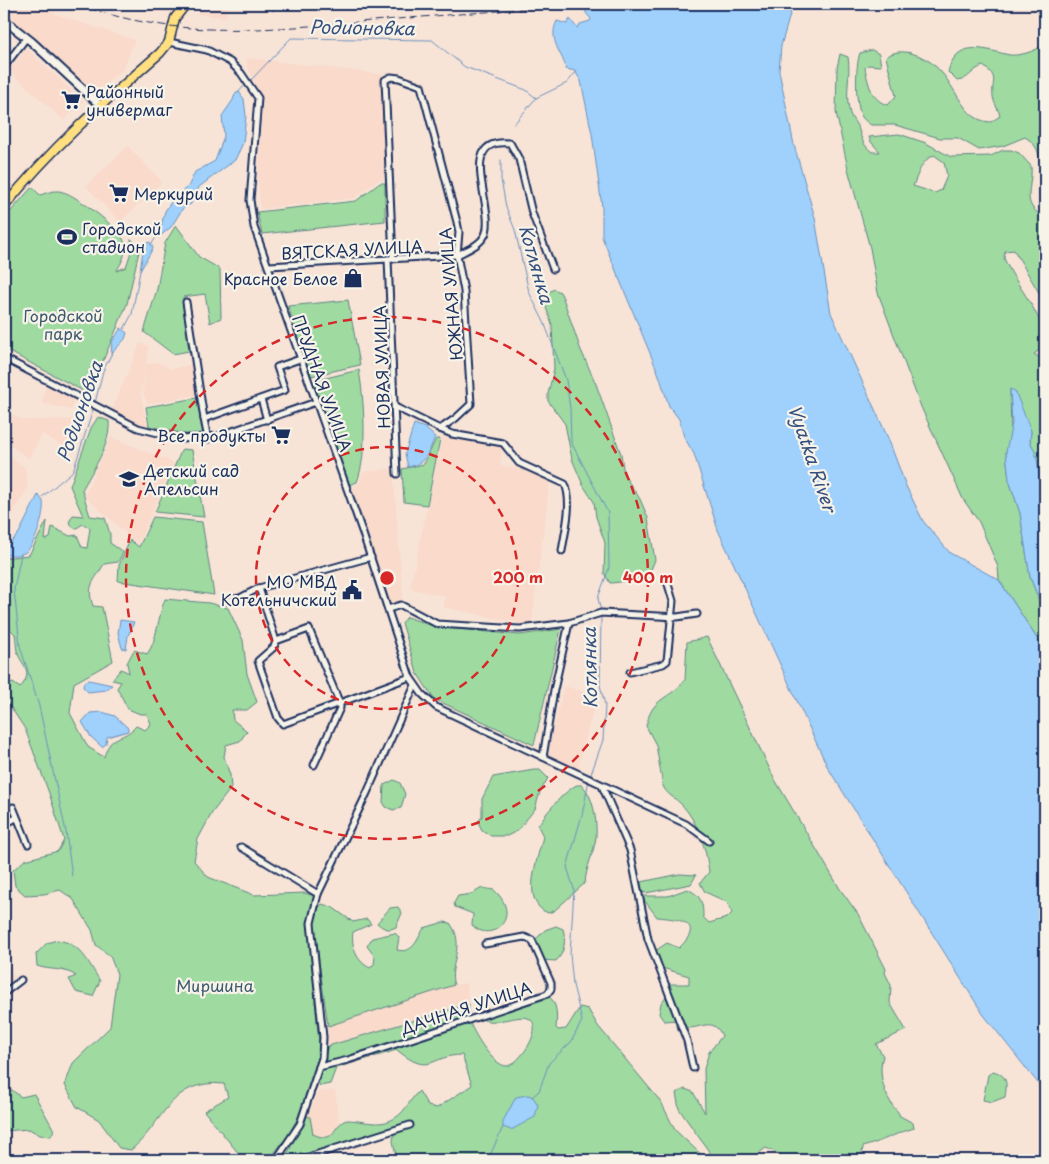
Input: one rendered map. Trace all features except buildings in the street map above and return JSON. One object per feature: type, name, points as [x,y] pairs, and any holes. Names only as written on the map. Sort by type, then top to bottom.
[{"type":"main road","points":[[4,207],[32,173],[169,42],[175,18],[186,4]]},
{"type":"street","points":[[4,20],[27,37],[101,106]]},
{"type":"street","points":[[4,67],[27,37]]},
{"type":"street","name":"ПРУДНАЯ УЛИЦА","points":[[169,42],[207,50],[230,62],[251,86],[258,98],[250,200],[251,218],[410,677],[415,685],[436,707],[686,824],[709,841]]},
{"type":"street","name":"НОВАЯ УЛИЦА","points":[[397,474],[385,80],[391,77],[399,78],[420,86]]},
{"type":"street","name":"ЮЖНАЯ УЛИЦА","points":[[420,86],[459,232],[457,255],[464,291],[471,404],[440,429]]},
{"type":"street","name":"ВЯТСКАЯ УЛИЦА","points":[[269,266],[457,255],[474,246],[486,231],[488,221],[480,168],[482,157],[487,149],[502,142],[510,143],[515,148],[524,174],[532,213],[553,269]]},
{"type":"street","points":[[186,302],[208,439]]},
{"type":"street","points":[[4,358],[138,428],[182,439],[208,439],[316,402]]},
{"type":"street","points":[[204,419],[285,390],[278,367],[300,358]]},
{"type":"street","points":[[260,398],[267,420]]},
{"type":"street","points":[[395,407],[440,429],[503,442],[520,463],[565,484],[568,492],[568,503],[562,551]]},
{"type":"street","points":[[225,601],[240,598],[259,588],[370,557]]},
{"type":"street","points":[[630,672],[667,661],[673,600],[667,581]]},
{"type":"street","points":[[259,588],[276,641],[274,647],[258,661],[278,718],[283,724],[410,677]]},
{"type":"street","points":[[388,609],[401,605],[437,624],[520,629],[548,624],[569,623],[610,612],[670,617],[697,614]]},
{"type":"street","points":[[543,757],[554,690],[569,623]]},
{"type":"street","points":[[276,641],[309,628],[340,704],[340,708],[314,765]]},
{"type":"street","points":[[276,1160],[300,1124],[320,1067],[322,1037],[311,923],[318,894],[367,793],[415,685]]},
{"type":"street","points":[[602,785],[630,850],[648,938],[687,1041],[693,1068]]},
{"type":"street","points":[[13,807],[28,844]]},
{"type":"street","points":[[4,824],[16,818]]},
{"type":"street","points":[[241,848],[318,894]]},
{"type":"street","name":"ДАЧНАЯ УЛИЦА","points":[[320,1067],[348,1060],[547,994],[551,989],[551,983],[532,940],[524,937],[485,944]]},
{"type":"street","points":[[4,993],[21,980]]},
{"type":"street","points":[[299,1160],[410,1126]]},
{"type":"shaded area","points":[[4,4],[36,4],[58,15],[135,40],[123,69],[95,93],[31,35],[4,16]]},
{"type":"shaded area","points":[[125,4],[179,4],[172,13],[148,11]]},
{"type":"shaded area","points":[[200,4],[229,4],[226,18],[198,14]]},
{"type":"shaded area","points":[[26,48],[83,101],[64,121],[9,71]]},
{"type":"shaded area","points":[[247,58],[382,74],[384,180],[378,180],[355,198],[260,209],[258,176],[263,100],[246,64]]},
{"type":"shaded area","points":[[128,146],[162,182],[120,222],[86,186]]},
{"type":"shaded area","points":[[140,343],[149,346],[141,394],[147,427],[112,410]]},
{"type":"shaded area","points":[[157,362],[171,369],[193,364],[196,395],[148,404],[143,394],[146,364]]},
{"type":"shaded area","points":[[46,385],[74,398],[71,410],[42,403]]},
{"type":"shaded area","points":[[4,411],[23,420],[82,419],[74,452],[42,434],[29,458],[4,442]]},
{"type":"shaded area","name":"Детский сад Апельсин","points":[[111,437],[174,463],[138,544],[84,496]]},
{"type":"shaded area","points":[[442,437],[502,448],[500,465],[524,470],[550,481],[532,621],[528,625],[443,607],[445,596],[410,589]]},
{"type":"shaded area","points":[[4,454],[25,467],[28,487],[4,528]]},
{"type":"shaded area","points":[[393,468],[403,596],[400,603],[390,606],[350,488],[359,483],[363,472]]},
{"type":"shaded area","points":[[564,686],[597,695],[578,768],[547,754]]},
{"type":"shaded area","points":[[4,960],[15,977],[4,986]]},
{"type":"shaded area","points":[[466,983],[469,1004],[328,1046],[328,1026],[454,985]]},
{"type":"shaded area","points":[[335,1090],[341,1139],[294,1144],[319,1092]]},
{"type":"green space","points":[[1045,44],[1045,190],[1042,185],[1037,149],[1025,137],[1003,146],[979,150],[958,138],[940,138],[895,125],[871,125],[863,118],[860,111],[856,86],[860,53],[872,50],[879,54],[881,66],[868,65],[865,68],[869,85],[874,95],[882,103],[888,105],[896,96],[886,57],[904,52],[926,59],[938,69],[970,112],[979,119],[991,122],[1000,116],[993,97],[993,77],[983,66],[976,69],[965,79],[957,81],[948,72],[952,62],[957,55],[970,49],[1015,55],[1032,51]]},
{"type":"green space","points":[[840,54],[848,57],[848,103],[850,112],[863,142],[872,152],[880,152],[869,137],[899,134],[926,143],[951,157],[991,156],[1003,150],[1011,150],[1019,153],[1031,166],[1030,201],[1032,207],[1045,217],[1045,303],[1014,250],[1005,251],[1004,258],[1035,312],[1044,334],[1045,346],[1034,354],[1045,361],[1045,508],[1038,464],[1030,442],[1031,431],[1010,389],[1011,435],[1006,452],[1009,480],[1020,513],[1030,577],[1045,615],[1045,651],[999,580],[998,567],[979,522],[963,499],[921,407],[878,293],[870,248],[848,169],[836,112],[837,68]],"holes":[[[934,155],[944,162],[947,176],[941,190],[935,193],[913,186],[920,168],[926,160]]]},
{"type":"green space","points":[[380,183],[385,183],[385,221],[262,234],[257,212],[356,201]]},
{"type":"green space","name":"Городской парк","points":[[32,187],[40,195],[57,191],[69,194],[113,227],[125,243],[125,251],[116,271],[126,267],[132,249],[131,239],[140,247],[127,304],[89,394],[4,349],[4,219]]},
{"type":"green space","points":[[176,225],[199,257],[220,269],[221,318],[210,323],[205,294],[183,297],[189,351],[173,354],[144,332],[157,289],[165,243]]},
{"type":"green space","points":[[554,289],[560,292],[563,298],[580,348],[596,384],[621,454],[624,475],[640,499],[648,518],[655,560],[649,574],[641,577],[610,583],[604,573],[605,543],[596,517],[594,502],[583,485],[572,459],[565,424],[548,401],[554,369],[552,325],[546,307],[541,303],[546,294]]},
{"type":"green space","points":[[348,300],[360,365],[311,376],[288,306]]},
{"type":"green space","points":[[359,370],[363,411],[363,457],[357,482],[349,485],[313,381]]},
{"type":"green space","points":[[197,398],[204,434],[185,434],[149,426],[146,407]]},
{"type":"green space","name":"Миршина","points":[[98,417],[109,421],[109,430],[100,457],[82,490],[90,516],[105,518],[110,534],[110,543],[123,552],[118,562],[104,564],[92,584],[90,593],[93,606],[102,607],[113,661],[74,683],[70,713],[88,747],[104,757],[114,740],[131,731],[136,726],[145,730],[151,724],[147,714],[140,714],[128,709],[117,688],[121,682],[112,680],[121,669],[129,673],[127,663],[134,650],[147,654],[155,636],[165,599],[209,603],[228,608],[243,640],[247,674],[257,702],[247,710],[232,710],[233,720],[247,731],[240,741],[226,745],[224,757],[230,775],[231,788],[212,813],[198,839],[194,861],[208,877],[254,895],[305,893],[314,896],[308,923],[320,1055],[307,1102],[288,1135],[269,1160],[244,1160],[204,1111],[228,1097],[224,1084],[206,1084],[191,1088],[180,1095],[131,1150],[119,1148],[99,1120],[77,1107],[65,1085],[73,1063],[110,1027],[117,974],[110,956],[96,945],[92,930],[73,899],[60,890],[44,894],[25,895],[15,886],[13,870],[25,860],[58,851],[64,840],[25,729],[4,697],[4,687],[13,683],[20,688],[27,672],[17,651],[15,634],[7,626],[4,603],[4,558],[29,555],[47,521],[45,540],[50,538],[52,527],[70,536],[77,535],[82,547],[87,548],[90,528],[83,524],[75,529],[69,522],[73,515],[83,516],[70,486],[91,428]]},
{"type":"green space","points":[[436,439],[440,439],[427,505],[404,502],[402,469],[424,464]]},
{"type":"green space","points":[[182,449],[192,450],[204,517],[155,512]]},
{"type":"green space","points":[[153,517],[202,522],[214,595],[118,581],[119,565],[130,540],[139,547]]},
{"type":"green space","points":[[407,617],[436,627],[520,635],[561,629],[534,745],[434,699],[417,673],[402,623]]},
{"type":"green space","points":[[707,637],[774,778],[840,889],[858,914],[886,969],[885,973],[891,985],[890,1003],[906,1030],[876,1044],[883,1056],[881,1074],[888,1098],[900,1116],[913,1123],[914,1128],[863,1147],[861,1160],[792,1160],[766,1148],[753,1157],[752,1160],[715,1160],[679,1109],[676,1093],[685,1089],[693,1092],[705,1113],[704,1069],[709,1052],[722,1036],[719,1030],[711,1025],[688,1028],[678,1020],[664,1021],[659,1014],[661,1003],[668,994],[666,984],[689,984],[689,976],[662,968],[652,953],[667,943],[679,948],[687,939],[690,927],[681,921],[657,917],[641,896],[668,896],[687,889],[700,900],[703,917],[709,923],[727,918],[732,913],[727,902],[705,892],[700,883],[709,872],[700,835],[686,810],[663,786],[656,745],[646,726],[649,716],[657,704],[685,680],[687,642]]},
{"type":"green space","points":[[540,770],[548,778],[540,792],[535,809],[517,831],[507,836],[491,836],[482,830],[478,822],[482,816],[482,799],[493,777]]},
{"type":"green space","points":[[394,780],[400,783],[405,794],[401,808],[393,810],[386,807],[383,802],[384,785]]},
{"type":"green space","points":[[577,785],[582,785],[592,803],[596,824],[595,843],[585,883],[554,911],[548,913],[539,907],[534,899],[533,878],[543,836],[538,826],[555,803]]},
{"type":"green space","points":[[680,874],[696,875],[691,884],[646,893],[638,891],[637,888],[641,882]]},
{"type":"green space","points":[[482,888],[494,890],[502,900],[506,910],[505,918],[501,925],[495,930],[488,932],[472,925],[473,914],[455,907],[454,903],[458,896],[472,894]]},
{"type":"green space","points":[[322,904],[332,907],[353,922],[367,919],[371,924],[353,932],[356,953],[361,961],[370,968],[374,964],[375,957],[367,946],[372,938],[395,933],[399,937],[397,950],[403,951],[414,945],[424,928],[444,922],[450,923],[455,931],[457,940],[453,971],[454,985],[328,1026],[313,920],[315,912]]},
{"type":"green space","points":[[398,907],[402,913],[396,927],[386,929],[377,923],[390,908]]},
{"type":"green space","points":[[556,926],[563,929],[564,933],[564,946],[561,954],[556,961],[541,960],[535,940],[545,930]]},
{"type":"green space","points":[[57,940],[78,949],[87,960],[100,981],[93,996],[76,992],[69,979],[76,976],[71,973],[37,966],[36,954],[47,943]]},
{"type":"green space","points":[[548,996],[554,1002],[557,1015],[556,1028],[558,1030],[566,1029],[580,1007],[588,1009],[598,1026],[661,1102],[675,1130],[707,1160],[397,1160],[393,1141],[394,1135],[390,1131],[383,1131],[284,1160],[307,1116],[310,1117],[313,1134],[325,1137],[332,1134],[340,1124],[347,1120],[376,1123],[389,1121],[403,1112],[419,1091],[428,1106],[437,1108],[472,1085],[462,1055],[451,1056],[424,1064],[417,1063],[397,1050],[336,1068],[330,1084],[320,1086],[318,1081],[328,1046],[469,1004],[469,1021],[480,1042],[490,1056],[502,1065],[507,1066],[517,1060],[528,1047],[534,1032],[534,1025],[531,1020],[521,1017],[500,1021],[486,1021],[480,1018]]},
{"type":"green space","points":[[993,1071],[1004,1078],[1006,1088],[1005,1097],[992,1102],[983,1100],[988,1075]]},
{"type":"green space","points":[[12,1090],[21,1097],[34,1094],[54,1130],[51,1136],[40,1135],[29,1129],[4,1131],[4,1093]]},
{"type":"water","name":"Vyatka River","points":[[585,4],[793,4],[781,46],[779,71],[794,145],[815,218],[831,313],[888,438],[906,486],[923,521],[950,553],[999,580],[1045,651],[1045,1092],[983,1014],[828,768],[718,530],[694,454],[684,437],[679,419],[669,406],[659,375],[602,237],[602,207],[592,134],[581,81],[575,71],[566,69],[554,35],[557,21],[567,24],[570,19],[577,28],[580,24],[590,21],[591,19],[586,13]]},
{"type":"water","points":[[239,92],[244,99],[246,116],[243,143],[235,160],[199,187],[191,204],[183,208],[171,227],[158,238],[165,211],[176,195],[188,187],[195,172],[215,161],[224,136],[222,116],[235,94]]},
{"type":"water","points":[[150,242],[153,248],[140,271],[144,244]]},
{"type":"water","points":[[121,328],[127,333],[125,339],[111,354],[112,342]]},
{"type":"water","points":[[1010,389],[1015,391],[1031,431],[1030,442],[1038,464],[1045,508],[1045,615],[1030,577],[1020,513],[1009,480],[1006,452],[1012,423]]},
{"type":"water","points":[[414,424],[425,428],[435,437],[429,452],[423,460],[408,467],[405,454]]},
{"type":"water","points":[[38,495],[43,501],[43,506],[38,530],[32,544],[22,554],[4,555],[4,550],[19,533]]},
{"type":"water","points":[[120,620],[134,622],[128,636],[126,649],[122,648],[118,633]]},
{"type":"water","points":[[89,680],[112,685],[106,690],[88,692],[83,687],[84,682]]},
{"type":"water","points":[[102,712],[115,716],[128,728],[128,731],[107,737],[106,744],[102,747],[91,737],[82,722],[90,713]]},
{"type":"water","points":[[528,1095],[533,1097],[538,1105],[535,1117],[511,1130],[503,1127],[503,1121],[516,1097]]},
{"type":"waterway","points":[[273,11],[279,4]]},
{"type":"waterway","name":"Родионовка","points":[[250,81],[291,38],[432,40],[465,67],[526,90],[536,98]]},
{"type":"waterway","name":"Котлянка","points":[[514,124],[536,98],[567,83],[576,72]]},
{"type":"waterway","name":"Родионовка","points":[[238,93],[244,86]]},
{"type":"waterway","name":"Котлянка","points":[[501,160],[501,179],[506,207],[515,230],[529,292],[544,322],[566,380],[570,408],[571,442],[608,513],[609,568],[598,598],[601,612]]},
{"type":"waterway","name":"Родионовка","points":[[151,245],[157,236]]},
{"type":"waterway","name":"Родионовка","points":[[124,329],[132,314],[140,271]]},
{"type":"waterway","name":"Родионовка","points":[[95,403],[103,371],[112,353]]},
{"type":"waterway","name":"Родионовка","points":[[42,497],[73,471],[94,407]]},
{"type":"waterway","name":"Родионовка","points":[[21,554],[14,589],[20,646],[39,706],[66,832],[72,876]]},
{"type":"waterway","name":"Котлянка","points":[[590,777],[603,740],[605,705],[600,685],[601,616]]},
{"type":"waterway","name":"Котлянка","points":[[532,1097],[539,1091],[549,1063],[571,1042],[582,1021],[573,985],[570,954],[574,889],[567,867],[582,815],[589,780]]},
{"type":"waterway","name":"Котлянка","points":[[488,1160],[503,1127]]},
{"type":"railway","points":[[77,4],[115,16],[151,23],[187,28],[223,29],[296,27],[594,4]]},
{"type":"place","name":"Районный универмаг","points":[[71,100]]},
{"type":"place","name":"Меркурий","points":[[119,193]]},
{"type":"place","name":"Городской стадион","points":[[67,237]]},
{"type":"place","name":"Красное Белое","points":[[353,278]]},
{"type":"place","name":"Все продукты","points":[[281,435]]},
{"type":"place","name":"Детский сад Апельсин","points":[[129,479]]},
{"type":"place","name":"МО МВД Котельничский","points":[[352,590]]}]
